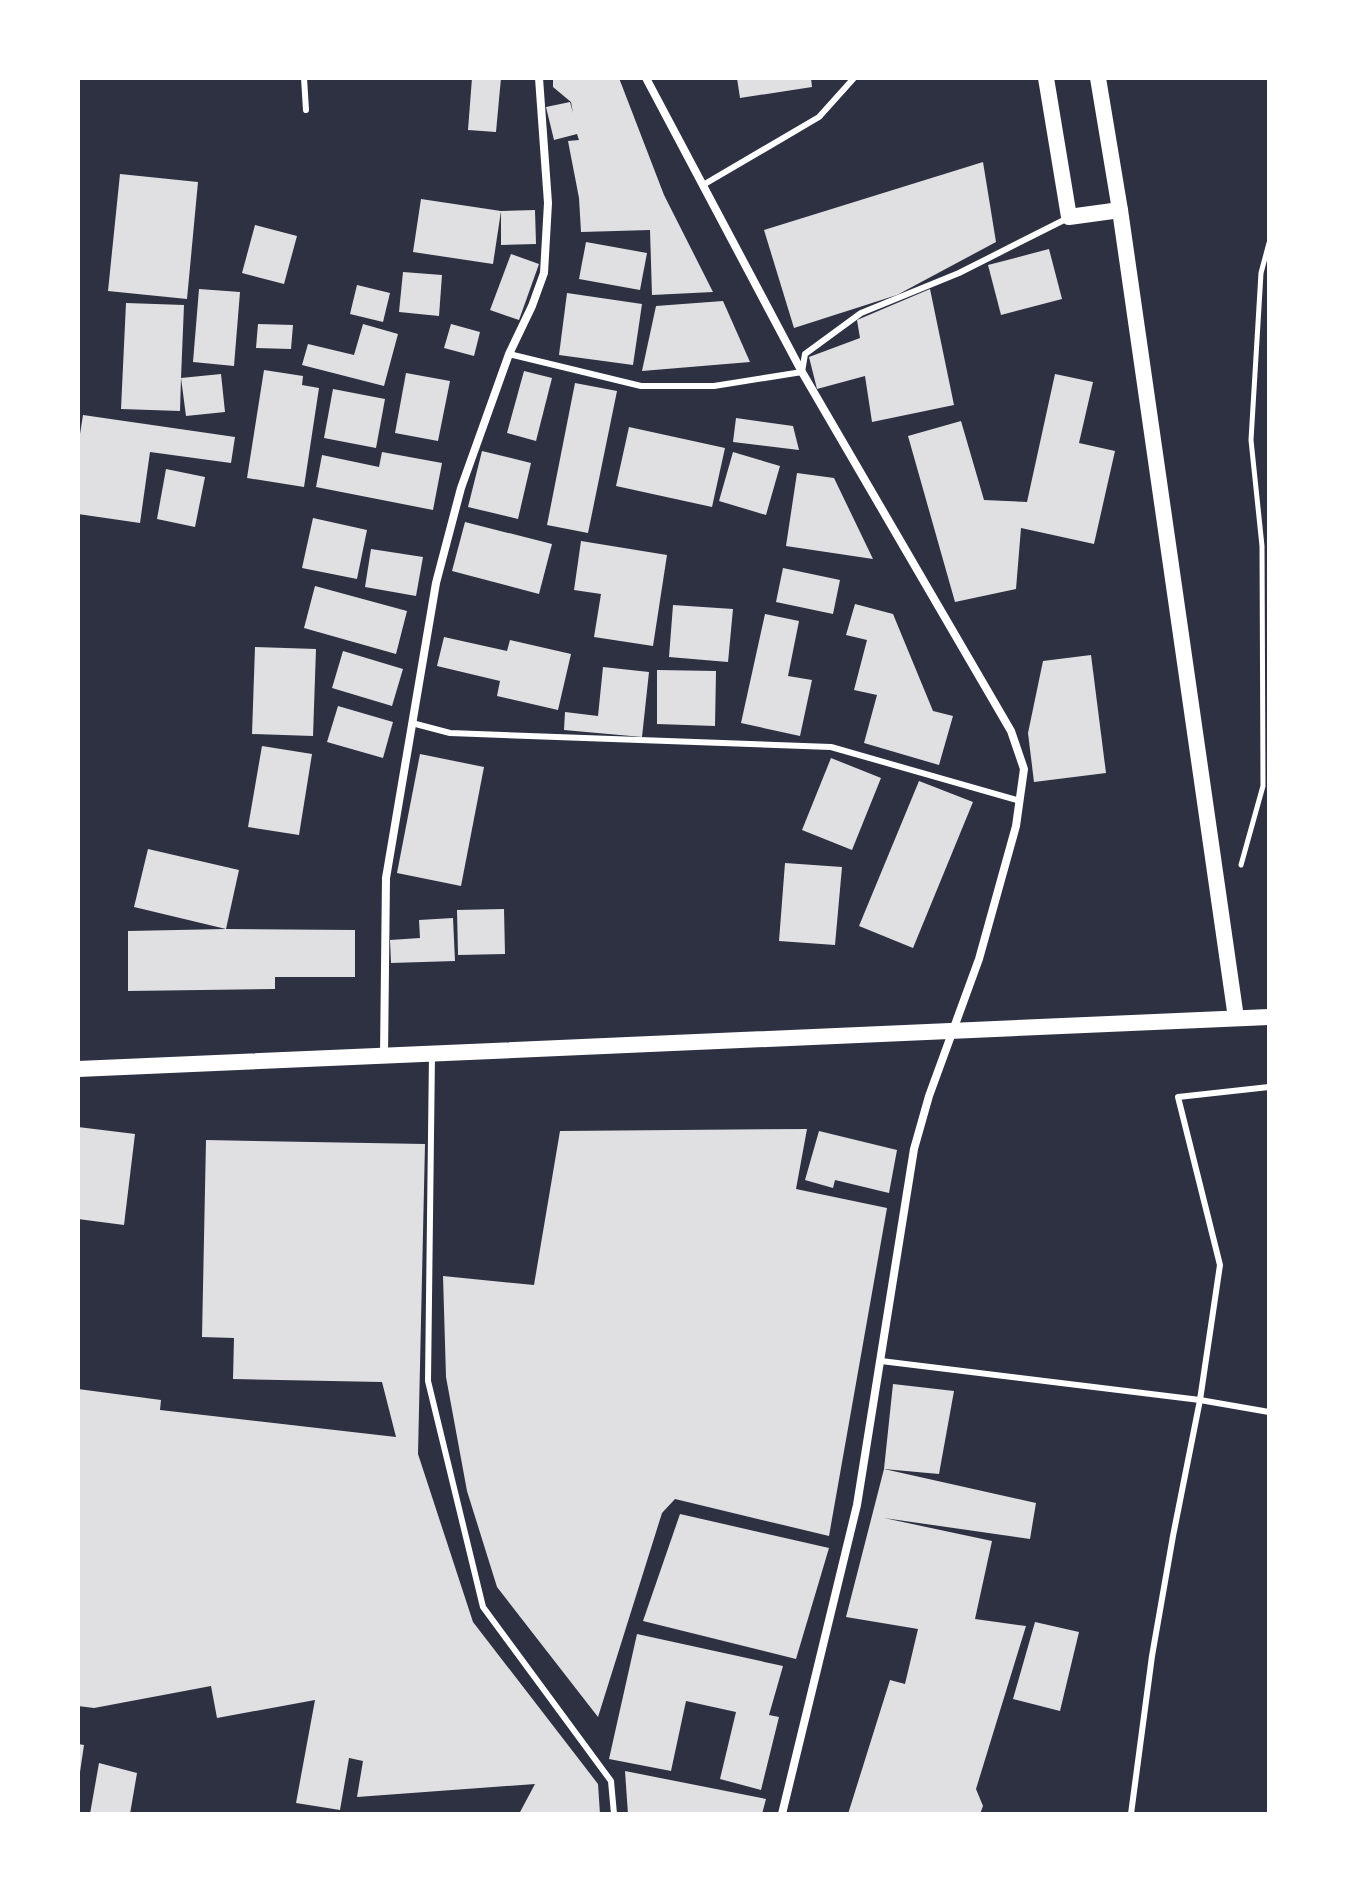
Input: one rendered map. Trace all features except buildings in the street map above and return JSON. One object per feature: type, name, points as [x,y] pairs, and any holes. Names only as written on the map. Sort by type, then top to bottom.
[{"type":"main road","points":[[1046,78],[1069,217],[1120,210]]},
{"type":"main road","points":[[1098,78],[1120,210],[1236,1018]]},
{"type":"main road","points":[[78,1069],[1269,1017]]},
{"type":"street","points":[[384,1056],[386,878],[436,583],[461,488],[509,354],[544,273],[548,203],[539,78]]},
{"type":"street","points":[[646,78],[802,372],[1011,731],[1024,769],[1016,826],[979,959],[929,1096],[914,1149],[857,1505],[782,1814]]},
{"type":"lane","points":[[304,78],[306,110]]},
{"type":"lane","points":[[703,185],[819,117],[854,78]]},
{"type":"lane","points":[[509,354],[641,386],[714,386],[802,372],[805,354],[861,313],[959,273],[1069,217]]},
{"type":"lane","points":[[412,723],[450,733],[831,747],[1020,801]]},
{"type":"lane","points":[[432,1053],[428,1381],[483,1607],[611,1781],[614,1814]]},
{"type":"lane","points":[[1131,1814],[1152,1656],[1200,1400],[1220,1265],[1178,1097],[1269,1087]]},
{"type":"lane","points":[[881,1361],[1200,1400],[1269,1412]]},
{"type":"path","points":[[1239,870],[1263,786],[1262,546],[1251,440],[1261,273],[1269,243]]}]
